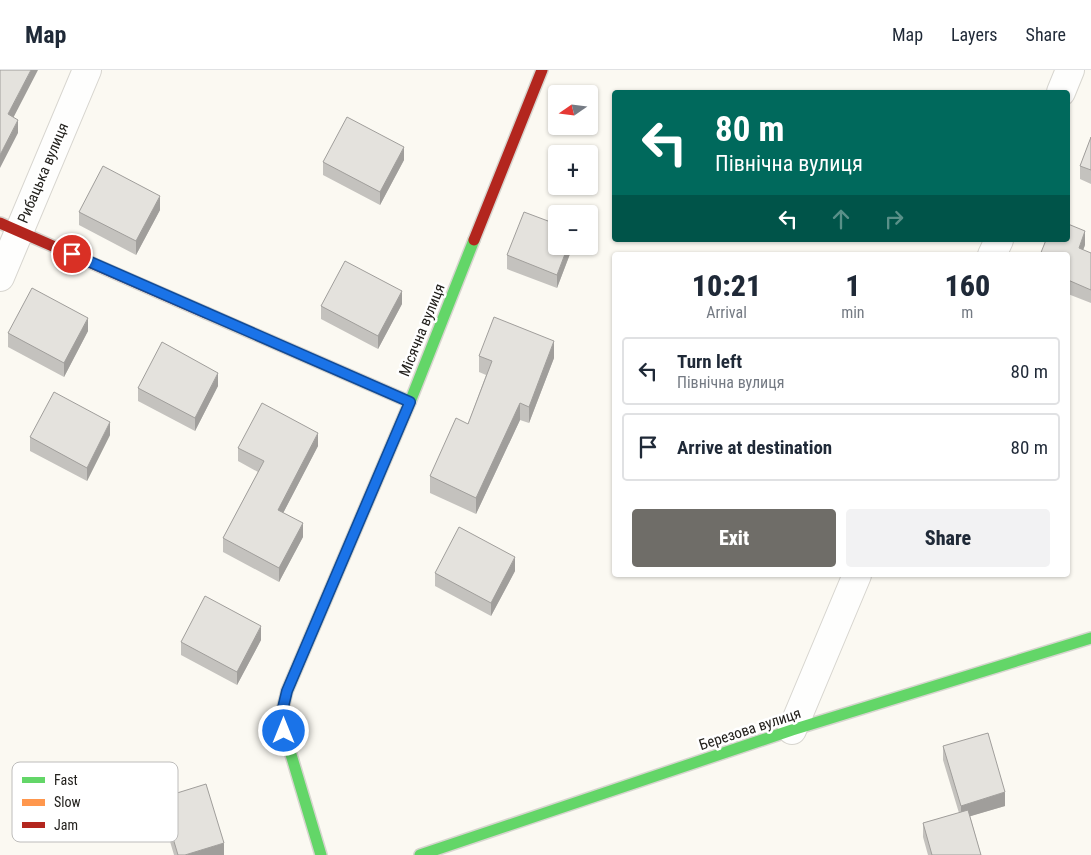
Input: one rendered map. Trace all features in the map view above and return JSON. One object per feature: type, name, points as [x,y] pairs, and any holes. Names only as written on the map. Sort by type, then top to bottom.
[{"type":"street","name":"Рибацька вулиця","points":[[0,277],[9,227],[87,70]]},
{"type":"street","name":"Місячна вулиця","points":[[321,855],[284,731],[282,712],[287,691],[410,402],[542,70]]},
{"type":"street","points":[[1062,90],[1070,70]]},
{"type":"street","points":[[9,227],[410,402]]},
{"type":"street","points":[[792,730],[856,577]]},
{"type":"street","name":"Березова вулиця","points":[[420,855],[792,730],[1091,638]]},
{"type":"building","points":[[0,70],[31,70],[8,114],[18,120],[0,155]]},
{"type":"building","points":[[347,117],[404,147],[380,192],[323,162]]},
{"type":"building","points":[[1091,137],[1091,170],[1080,166]]},
{"type":"building","points":[[103,166],[160,196],[136,241],[79,212]]},
{"type":"building","points":[[524,212],[548,221],[548,255],[565,255],[557,275],[507,255]]},
{"type":"building","points":[[1070,225],[1085,231],[1079,248],[1091,253],[1091,290],[1070,281],[1070,252],[1041,252],[1045,242],[1070,242]]},
{"type":"building","points":[[345,261],[402,291],[378,336],[321,306]]},
{"type":"building","points":[[32,288],[88,318],[64,363],[8,333]]},
{"type":"building","points":[[494,317],[554,341],[529,407],[520,403],[476,498],[430,476],[456,418],[468,424],[492,361],[479,356]]},
{"type":"building","points":[[162,342],[218,373],[195,418],[138,388]]},
{"type":"building","points":[[54,392],[110,422],[87,468],[30,437]]},
{"type":"building","points":[[262,403],[318,433],[278,510],[303,523],[279,568],[223,538],[264,461],[238,448]]},
{"type":"building","points":[[459,527],[515,557],[491,603],[435,573]]},
{"type":"building","points":[[205,596],[261,626],[237,672],[181,642]]},
{"type":"building","points":[[988,733],[1005,792],[961,806],[943,746]]},
{"type":"building","points":[[206,784],[224,843],[185,855],[178,855],[174,842],[178,842],[178,793]]},
{"type":"building","points":[[968,810],[981,855],[932,855],[923,823]]},
{"type":"traffic: fast","points":[[321,855],[284,731],[282,712],[287,691],[410,402],[474,240]]},
{"type":"traffic: fast","points":[[420,855],[792,730],[1091,638]]},
{"type":"traffic: slow","points":[[206,313],[410,402]]},
{"type":"traffic: jam","points":[[474,240],[542,70]]},
{"type":"traffic: jam","points":[[0,223],[206,313]]},
{"type":"route","points":[[72,254],[410,402],[287,691],[282,712],[284,731]]}]
